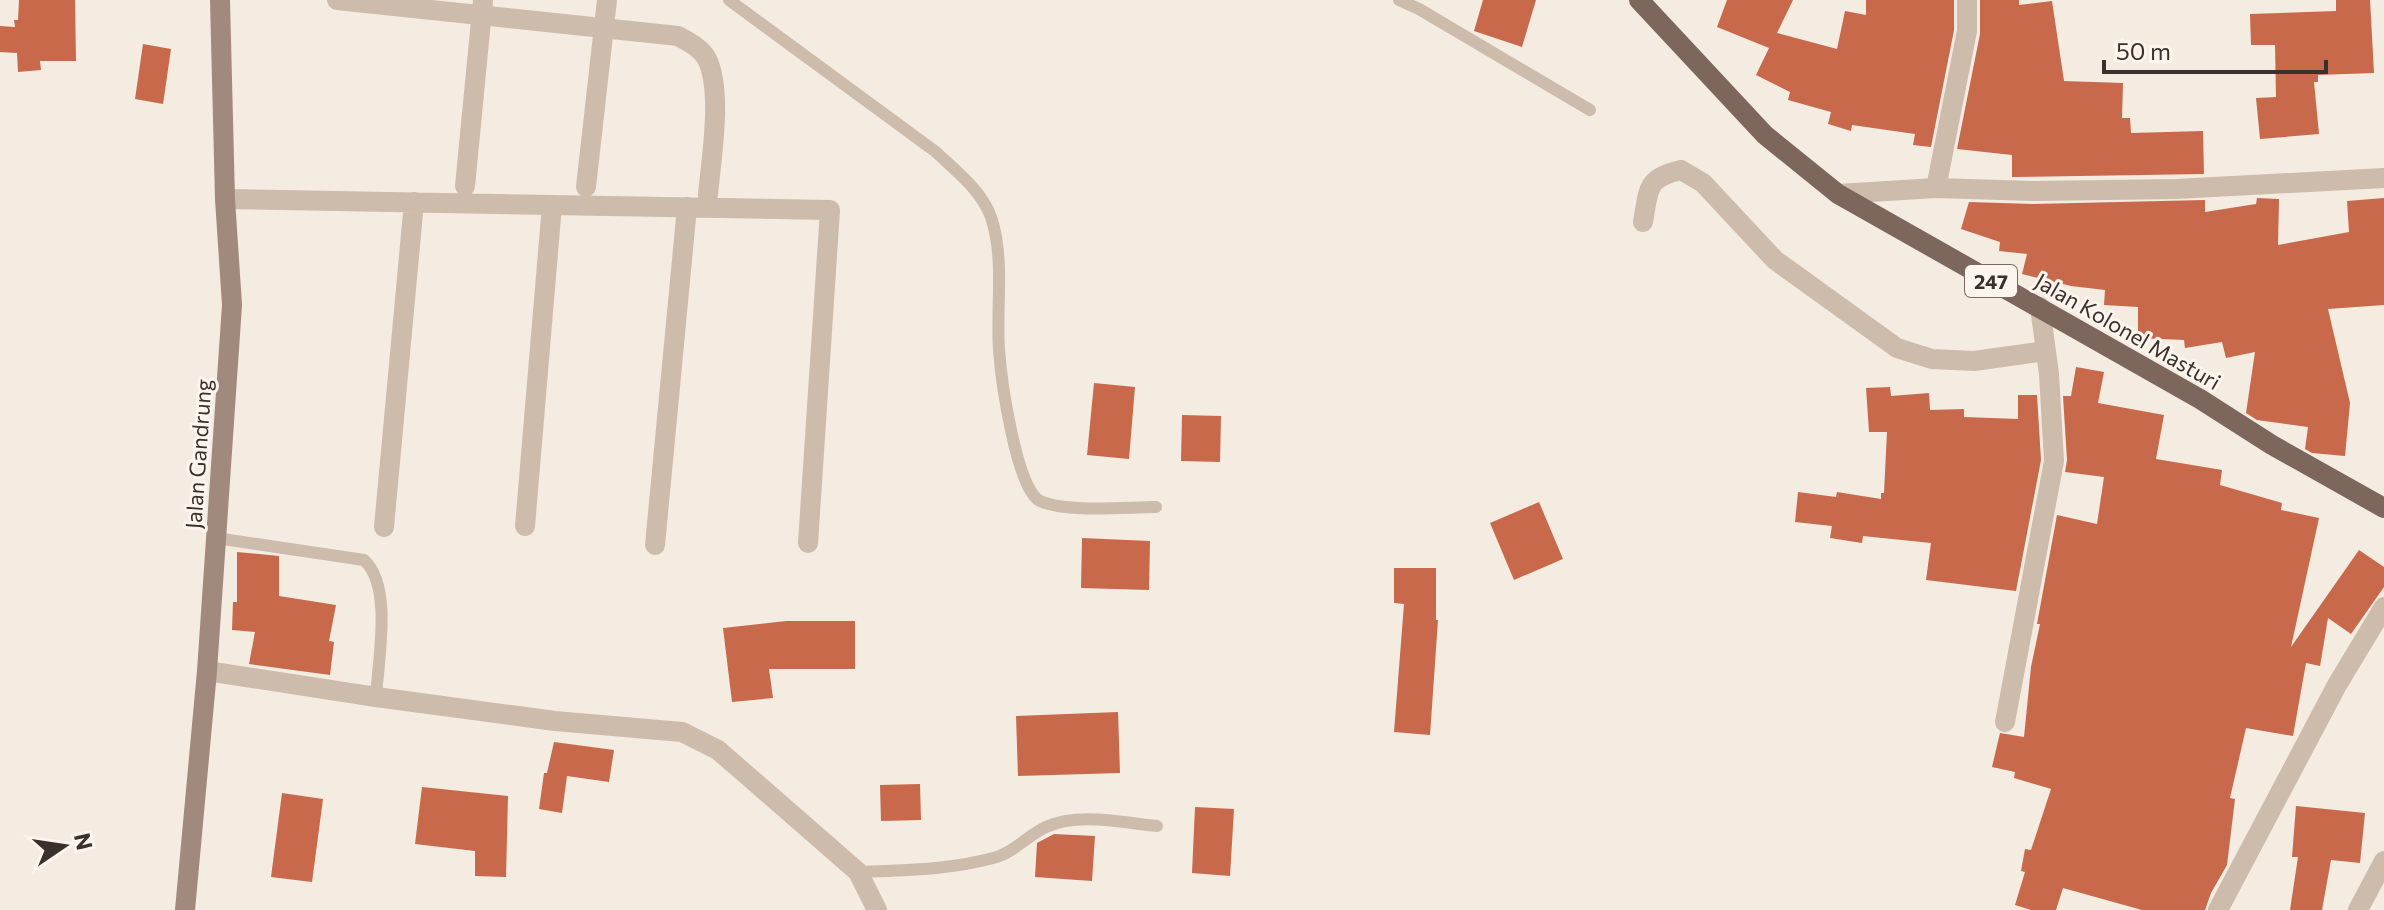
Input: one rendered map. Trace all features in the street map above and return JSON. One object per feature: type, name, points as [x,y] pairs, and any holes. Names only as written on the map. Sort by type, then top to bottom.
[{"type":"main road","name":"Jalan Kolonel Masturi","points":[[1639,0],[1765,135],[1838,194],[2200,399],[2338,484],[2384,508]]},
{"type":"street","name":"Jalan Gandrung","points":[[185,910],[207,671],[232,305],[225,199],[220,0]]},
{"type":"street","points":[[337,0],[483,8],[605,28],[678,36],[699,49],[708,61],[716,104],[708,195]]},
{"type":"street","points":[[586,187],[607,0]]},
{"type":"street","points":[[1936,188],[1967,31],[1967,0]]},
{"type":"street","points":[[465,186],[483,8]]},
{"type":"street","points":[[1643,222],[1650,185],[1662,174],[1681,170],[1703,183],[1775,260],[1897,348],[1932,359],[1974,361],[2046,351]]},
{"type":"street","points":[[1838,194],[1936,188],[2033,191],[2176,189],[2384,178]]},
{"type":"street","points":[[225,199],[830,210],[808,543]]},
{"type":"street","points":[[384,527],[414,202]]},
{"type":"street","points":[[525,526],[552,205]]},
{"type":"street","points":[[655,545],[687,207]]},
{"type":"street","points":[[2005,722],[2054,461],[2040,307]]},
{"type":"street","points":[[2218,910],[2337,685],[2384,607]]},
{"type":"street","points":[[207,671],[555,721],[682,732],[718,750],[858,872],[877,910]]},
{"type":"street","points":[[2363,909],[2384,861]]},
{"type":"lane","points":[[729,0],[936,152],[967,180],[990,214],[999,246],[999,353],[1018,460],[1024,481],[1037,500],[1059,506],[1156,507]]},
{"type":"lane","points":[[1399,0],[1590,110]]},
{"type":"lane","points":[[216,538],[364,560],[373,568],[379,584],[381,609],[376,697]]},
{"type":"lane","points":[[858,872],[945,868],[998,857],[1027,836],[1050,825],[1081,820],[1157,826]]},
{"type":"building","points":[[19,0],[75,0],[76,61],[40,61],[41,70],[18,72],[17,53],[0,52],[0,26],[15,27]]},
{"type":"building","points":[[1483,0],[1536,0],[1522,47],[1474,31]]},
{"type":"building","points":[[1727,0],[1793,0],[1777,33],[1837,49],[1845,11],[1866,15],[1866,0],[1954,0],[1954,30],[1931,147],[1913,145],[1915,134],[1852,125],[1851,131],[1828,124],[1831,112],[1788,100],[1790,92],[1756,75],[1769,48],[1717,27]]},
{"type":"building","points":[[1980,0],[2019,0],[2019,5],[2052,1],[2064,81],[2123,83],[2122,118],[2130,118],[2131,133],[2203,131],[2204,174],[2012,177],[2012,155],[1957,149],[1980,34]]},
{"type":"building","points":[[2336,0],[2370,0],[2374,73],[2318,75],[2318,82],[2314,82],[2319,134],[2260,139],[2256,98],[2276,97],[2275,45],[2251,45],[2250,14],[2336,11]]},
{"type":"building","points":[[143,44],[171,49],[163,104],[135,99]]},
{"type":"building","points":[[2257,198],[2279,199],[2278,245],[2349,232],[2347,201],[2384,198],[2384,305],[2328,309],[2350,403],[2345,456],[2312,453],[2305,449],[2308,427],[2257,420],[2246,413],[2255,352],[2226,358],[2222,342],[2185,348],[2184,340],[2138,338],[2138,307],[2104,305],[2105,290],[2071,286],[2022,274],[2027,254],[1999,251],[2000,242],[1961,229],[1969,202],[2033,204],[2205,200],[2205,212],[2256,204]]},
{"type":"building","points":[[2076,367],[2104,372],[2098,403],[2164,415],[2156,459],[2222,470],[2220,485],[2282,503],[2281,510],[2319,518],[2291,647],[2359,550],[2384,567],[2384,587],[2351,634],[2328,618],[2320,666],[2306,663],[2293,736],[2246,728],[2230,798],[2235,799],[2227,865],[2205,910],[2142,910],[2063,888],[2056,910],[2031,910],[2015,905],[2025,872],[2021,871],[2025,849],[2031,850],[2051,789],[2014,778],[2015,772],[1992,767],[2000,733],[2024,737],[2031,667],[2040,624],[2037,624],[2057,515],[2097,524],[2104,477],[2065,472],[2063,396],[2071,396]]},
{"type":"building","points":[[1094,383],[1135,387],[1129,459],[1087,455]]},
{"type":"building","points":[[1890,387],[1891,396],[1929,393],[1930,410],[1964,409],[1964,417],[2018,419],[2018,395],[2037,395],[2041,460],[2016,591],[1926,580],[1931,543],[1863,536],[1862,543],[1830,538],[1832,526],[1795,522],[1798,492],[1836,497],[1837,492],[1881,499],[1881,493],[1884,493],[1887,432],[1869,432],[1866,388]]},
{"type":"building","points":[[1182,415],[1221,416],[1220,462],[1181,461]]},
{"type":"building","points":[[1539,502],[1563,559],[1514,580],[1490,523]]},
{"type":"building","points":[[1082,538],[1150,541],[1149,590],[1081,588]]},
{"type":"building","points":[[237,552],[279,556],[279,596],[336,605],[329,641],[334,642],[330,675],[249,664],[255,632],[232,630],[233,602],[237,602]]},
{"type":"building","points":[[1394,568],[1436,568],[1438,620],[1430,735],[1394,732],[1404,604],[1394,603]]},
{"type":"building","points":[[786,621],[855,621],[855,669],[769,669],[773,698],[732,702],[723,628]]},
{"type":"building","points":[[1118,712],[1120,773],[1018,776],[1016,716]]},
{"type":"building","points":[[554,742],[614,750],[609,782],[567,776],[562,813],[539,809],[544,773],[547,773]]},
{"type":"building","points":[[920,784],[921,820],[881,821],[880,785]]},
{"type":"building","points":[[422,787],[508,796],[506,877],[475,876],[475,851],[415,844]]},
{"type":"building","points":[[282,793],[323,799],[312,882],[271,877]]},
{"type":"building","points":[[2296,806],[2365,813],[2360,863],[2331,860],[2322,910],[2290,910],[2298,857],[2292,857]]},
{"type":"building","points":[[1195,807],[1234,809],[1230,876],[1192,873]]},
{"type":"building","points":[[1054,834],[1095,836],[1092,881],[1035,877],[1037,843]]}]
